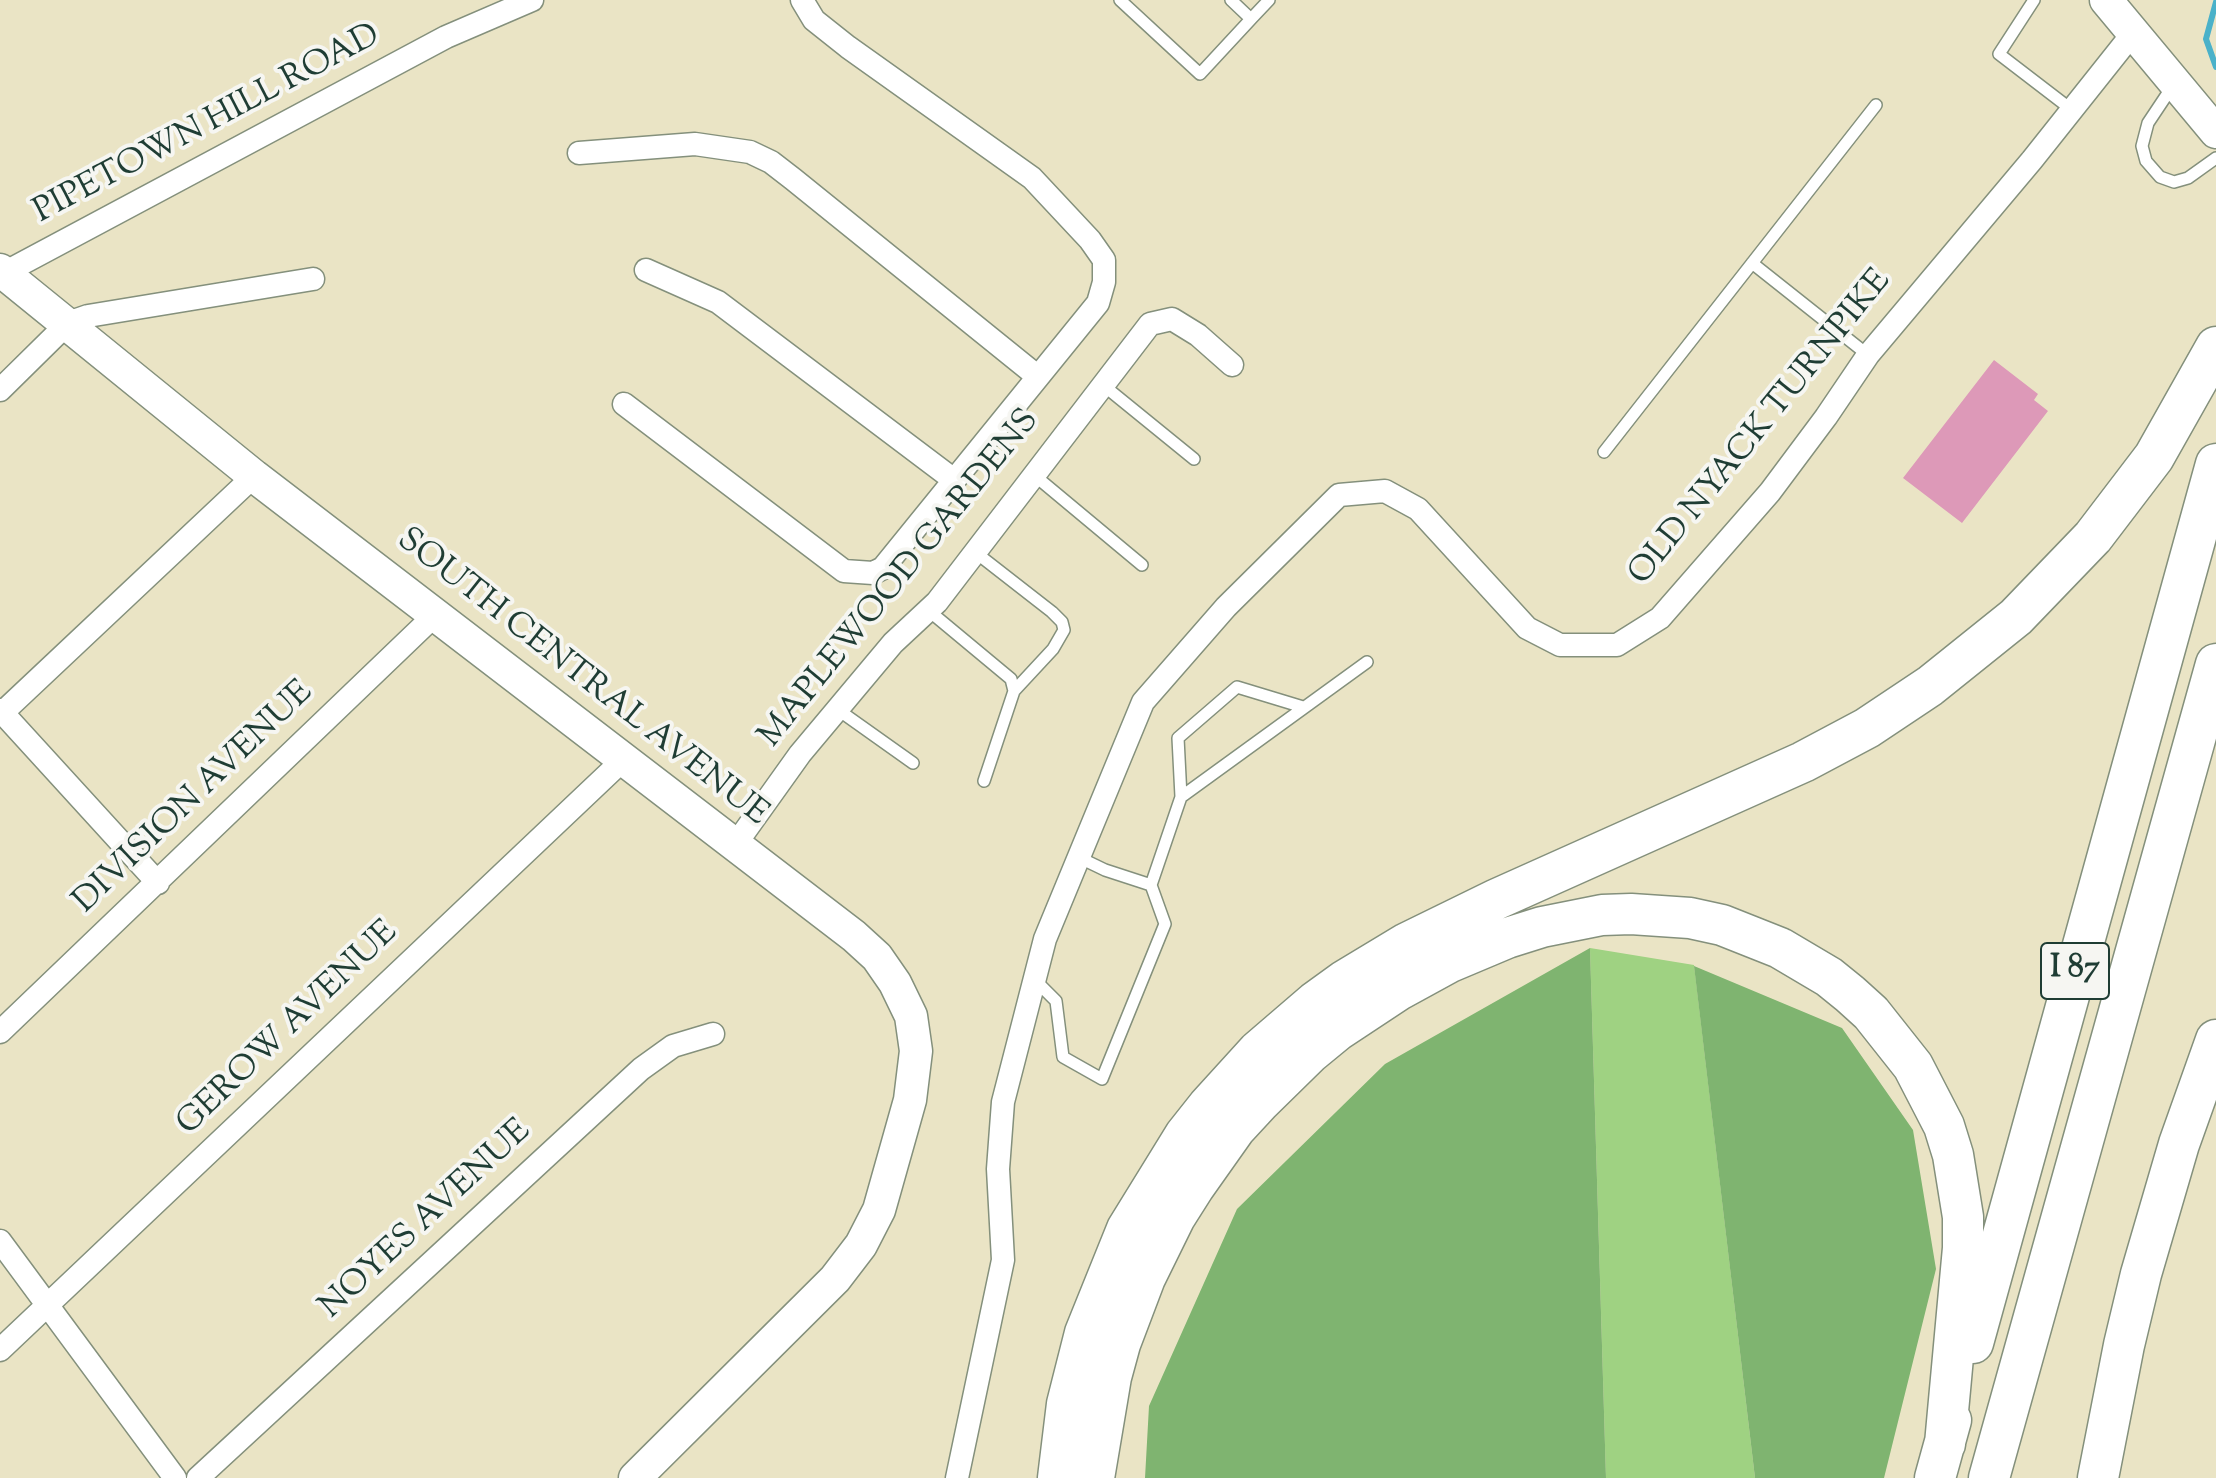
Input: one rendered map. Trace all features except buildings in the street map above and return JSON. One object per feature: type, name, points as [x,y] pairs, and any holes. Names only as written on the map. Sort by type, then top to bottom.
[{"type":"highway","points":[[1058,1478],[1067,1404],[1085,1333],[1127,1229],[1185,1135],[1258,1051],[1315,1002],[1407,943],[1497,899],[1803,762],[1867,728],[1930,686],[2016,617],[2093,537],[2154,457],[2216,347]]},
{"type":"highway","name":"I 87","points":[[1940,1461],[2216,464]]},
{"type":"highway","name":"I 87","points":[[1989,1478],[2216,664]]},
{"type":"highway","points":[[1094,1478],[1111,1377],[1145,1278],[1194,1187],[1235,1129],[1260,1102],[1310,1053],[1348,1024],[1397,991],[1450,962],[1542,927],[1602,915],[1631,914],[1690,918],[1722,925],[1780,948],[1850,994],[1879,1021],[1913,1066],[1948,1140],[1960,1185],[1963,1217],[1961,1270],[1940,1461]]},
{"type":"highway","points":[[2098,1478],[2141,1274],[2179,1144],[2216,1040]]},
{"type":"highway","points":[[2015,1478],[2053,1246]]},
{"type":"street","name":"PIPETOWN HILL ROAD","points":[[2,272],[446,37],[532,0]]},
{"type":"street","points":[[624,404],[844,571],[873,573],[883,568],[1098,303],[1104,282],[1104,260],[1090,240],[1032,178],[848,47],[814,20],[802,0]]},
{"type":"street","points":[[2106,0],[2216,132]]},
{"type":"street","name":"OLD NYACK TURNPIKE","points":[[957,1478],[1003,1260],[998,1169],[1003,1102],[1045,939],[1143,702],[1226,607],[1339,495],[1385,491],[1418,509],[1527,628],[1560,645],[1617,645],[1660,618],[1770,492],[1868,355],[2133,33]]},
{"type":"street","points":[[579,153],[695,144],[750,152],[771,162],[1037,376]]},
{"type":"street","points":[[646,270],[718,302],[954,480]]},
{"type":"street","name":"SOUTH CENTRAL AVENUE","points":[[2,272],[254,476],[854,936],[877,957],[895,983],[911,1016],[916,1051],[910,1100],[879,1210],[861,1245],[835,1279],[635,1478]]},
{"type":"street","points":[[0,390],[68,323],[88,316],[313,279]]},
{"type":"street","name":"MAPLEWOOD GARDENS","points":[[735,845],[800,754],[893,643],[928,610],[1150,324],[1172,319],[1198,335],[1232,365]]},
{"type":"street","points":[[158,883],[1,713],[254,476]]},
{"type":"street","name":"DIVISION AVENUE","points":[[0,1032],[436,614]]},
{"type":"street","name":"GEROW AVENUE","points":[[0,1350],[624,759]]},
{"type":"street","name":"NOYES AVENUE","points":[[198,1478],[641,1069],[673,1046],[713,1034]]},
{"type":"street","points":[[0,1241],[175,1478]]},
{"type":"lane","points":[[1120,0],[1200,74],[1269,0]]},
{"type":"lane","points":[[1231,0],[1251,19]]},
{"type":"lane","points":[[2034,0],[1999,54],[2072,110]]},
{"type":"lane","points":[[2174,83],[2148,123],[2142,146],[2146,161],[2160,177],[2174,182],[2188,178],[2216,158]]},
{"type":"lane","points":[[1604,452],[1876,105]]},
{"type":"lane","points":[[1752,263],[1868,355]]},
{"type":"lane","points":[[1103,385],[1194,459]]},
{"type":"lane","points":[[1034,475],[1142,565]]},
{"type":"lane","points":[[975,552],[1052,612],[1062,622],[1064,630],[1053,649],[1014,691],[984,781]]},
{"type":"lane","points":[[928,610],[1011,679],[1014,691]]},
{"type":"lane","points":[[1181,797],[1367,662]]},
{"type":"lane","points":[[1036,981],[1056,1001],[1063,1057],[1102,1079],[1165,924],[1151,885],[1181,797],[1178,738],[1237,687],[1303,707]]},
{"type":"lane","points":[[837,709],[913,763]]},
{"type":"lane","points":[[1078,857],[1105,870],[1151,885]]},
{"type":"green space","points":[[1590,948],[1694,965],[1755,1478],[1606,1478]]},
{"type":"green space","points":[[1590,948],[1606,1478],[1145,1478],[1149,1406],[1237,1209],[1385,1064]]},
{"type":"green space","points":[[1694,966],[1842,1028],[1913,1130],[1936,1269],[1884,1478],[1755,1478]]},
{"type":"waterway","points":[[2216,2],[2206,39],[2216,67]]}]
